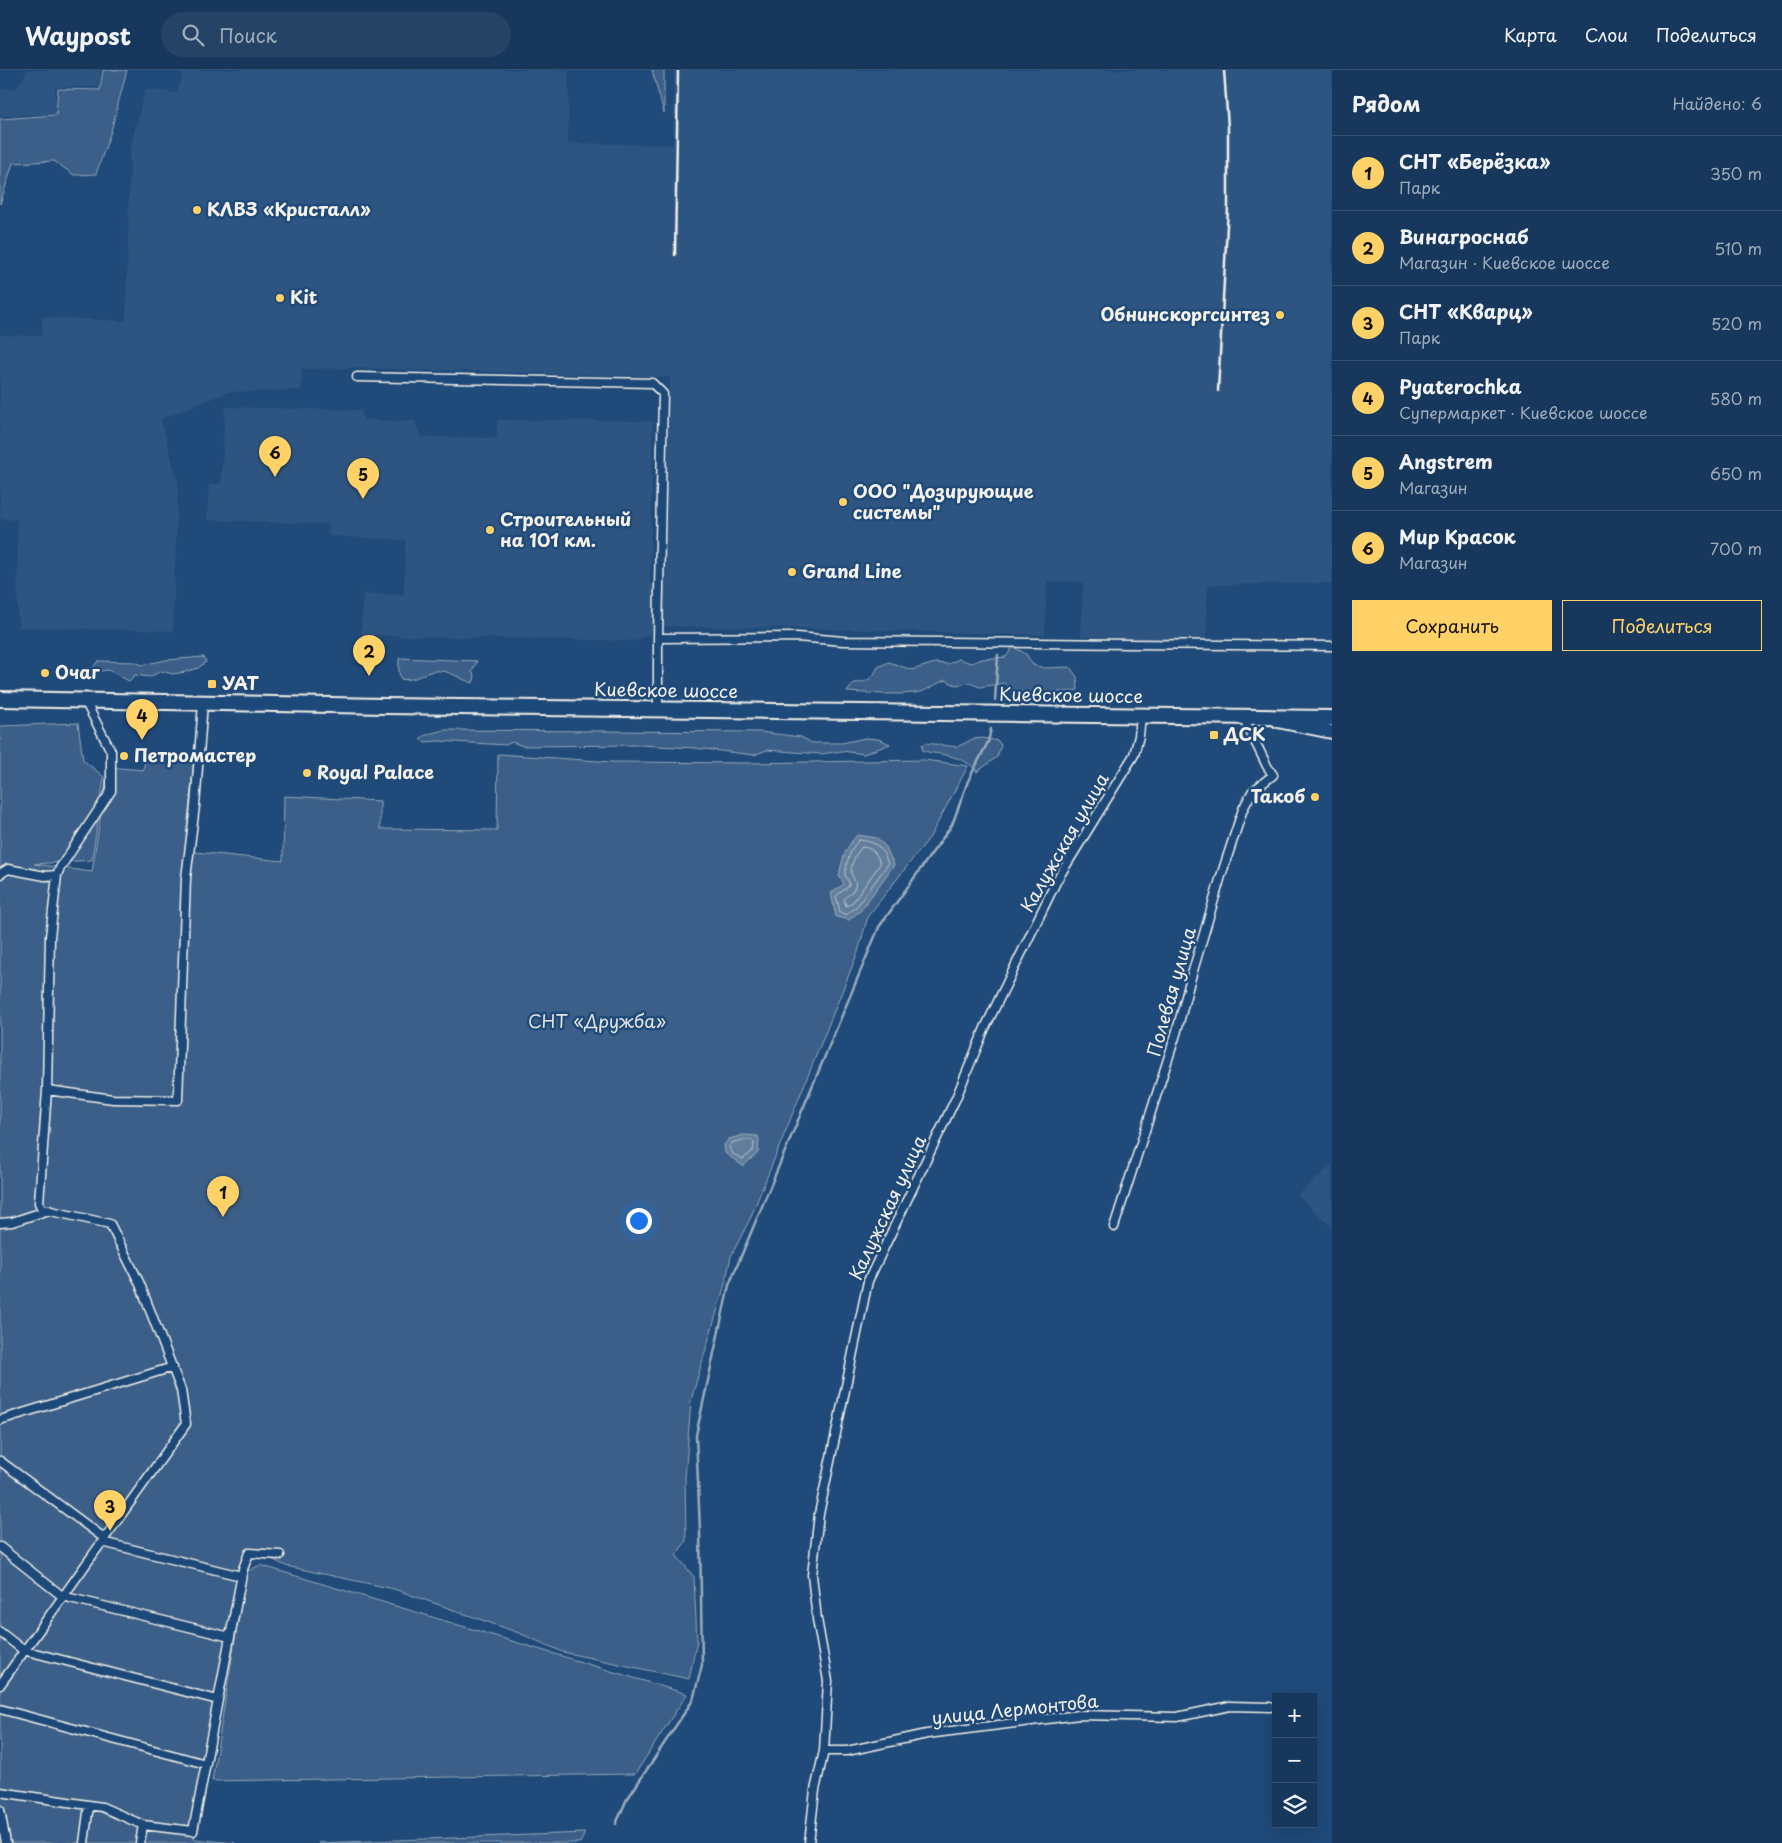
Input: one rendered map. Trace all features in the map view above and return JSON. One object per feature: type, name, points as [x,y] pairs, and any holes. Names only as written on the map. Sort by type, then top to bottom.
[{"type":"highway","name":"Киевское шоссе","points":[[0,699],[658,710],[1332,718]]},
{"type":"main road","points":[[1264,718],[1332,732]]},
{"type":"street","points":[[357,376],[652,383],[663,394],[658,710]]},
{"type":"street","points":[[658,638],[797,637],[843,641],[1332,646]]},
{"type":"street","points":[[0,1685],[186,1424],[182,1390],[139,1282],[110,1224],[42,1209],[39,1203],[47,1090],[50,936],[57,875],[111,791],[111,751],[85,701]]},
{"type":"street","points":[[47,1090],[113,1099],[178,1100],[186,878],[195,806],[203,703]]},
{"type":"street","name":"Калужская улица","points":[[809,1843],[815,1790],[824,1752],[828,1681],[817,1619],[812,1575],[818,1514],[868,1281],[956,1098],[985,1028],[1057,880],[1134,755],[1139,736],[1141,716]]},
{"type":"street","name":"Полевая улица","points":[[1114,1227],[1176,1034],[1206,924],[1243,808],[1252,792],[1273,775],[1243,717]]},
{"type":"street","points":[[0,874],[8,869],[45,876],[57,875]]},
{"type":"street","points":[[0,1223],[12,1222],[49,1210]]},
{"type":"street","points":[[0,1420],[173,1367]]},
{"type":"street","points":[[0,1461],[103,1540],[241,1576]]},
{"type":"street","points":[[0,1547],[62,1596],[230,1637]]},
{"type":"street","points":[[0,1792],[102,1807],[143,1826],[194,1831],[241,1576],[249,1553],[280,1555]]},
{"type":"street","points":[[0,1632],[24,1650],[218,1700]]},
{"type":"street","name":"улица Лермонтова","points":[[824,1752],[848,1751],[927,1734],[1079,1715],[1177,1717],[1230,1706],[1270,1707]]},
{"type":"street","points":[[0,1709],[206,1764]]},
{"type":"street","points":[[84,1843],[89,1805]]},
{"type":"street","points":[[0,1810],[6,1843]]},
{"type":"street","points":[[140,1843],[143,1826]]},
{"type":"shaded area","points":[[28,70],[100,70],[100,87],[55,87],[56,114],[0,116],[0,89],[17,88]]},
{"type":"shaded area","points":[[184,70],[569,70],[568,143],[673,145],[674,70],[1332,70],[1332,583],[1208,585],[1206,640],[1081,637],[1083,582],[1047,581],[1045,635],[665,626],[635,641],[361,635],[363,594],[404,595],[405,540],[329,536],[329,524],[207,520],[209,484],[221,484],[225,407],[361,410],[363,420],[415,421],[421,437],[497,438],[497,420],[653,421],[650,584],[665,584],[670,377],[357,368],[302,369],[301,390],[228,392],[161,419],[178,482],[173,631],[18,627],[17,520],[0,519],[0,335],[42,336],[42,317],[126,321],[130,149],[145,89],[177,93]]},
{"type":"shaded area","points":[[1332,1165],[1332,1227],[1297,1195]]},
{"type":"green space","points":[[103,70],[127,70],[111,131],[96,174],[74,175],[54,161],[13,163],[0,204],[0,119],[56,115],[58,89],[100,90]]},
{"type":"green space","points":[[652,70],[664,70],[664,113]]},
{"type":"green space","points":[[1013,647],[1026,654],[1033,665],[1045,668],[1070,667],[1077,677],[1078,690],[1013,692],[1004,683],[980,687],[969,683],[956,685],[945,680],[921,692],[884,694],[847,692],[854,683],[869,679],[878,667],[889,662],[912,670],[935,663],[948,664],[959,659],[971,663],[982,659],[1006,657]]},
{"type":"green space","points":[[204,657],[206,662],[198,668],[173,674],[161,671],[150,677],[135,675],[129,681],[108,670],[96,672],[94,666],[98,661],[135,662],[142,665],[166,660]]},
{"type":"green space","points":[[399,658],[477,661],[472,672],[475,677],[473,683],[450,673],[440,671],[411,679],[401,679]]},
{"type":"green space","name":"СНТ «Дружба»","points":[[78,723],[83,760],[104,777],[92,860],[34,864],[92,872],[108,767],[143,770],[146,756],[194,759],[185,851],[283,861],[284,796],[380,801],[380,829],[497,830],[498,754],[613,762],[751,763],[924,760],[968,766],[930,837],[868,916],[858,952],[750,1219],[731,1256],[725,1284],[691,1400],[685,1479],[686,1541],[676,1555],[694,1577],[697,1641],[689,1679],[563,1652],[519,1633],[394,1589],[286,1566],[253,1550],[245,1569],[204,1798],[194,1839],[235,1843],[0,1843],[0,726]]},
{"type":"green space","points":[[443,730],[759,732],[801,737],[812,743],[842,743],[865,738],[878,739],[890,744],[864,754],[842,751],[821,754],[767,750],[754,755],[695,748],[640,745],[523,746],[512,742],[506,745],[425,742],[420,739],[428,734]]},
{"type":"green space","points":[[983,738],[998,741],[1001,745],[997,757],[977,772],[972,766],[959,759],[923,751],[922,745],[926,743],[957,747],[973,739]]},
{"type":"green space","points":[[260,1565],[687,1694],[635,1774],[212,1781],[246,1572]]},
{"type":"green space","points":[[585,1833],[580,1843],[318,1843]]},
{"type":"water","points":[[857,835],[877,838],[886,847],[894,865],[861,910],[849,920],[836,917],[831,893],[844,884],[839,876],[841,865],[847,849]]},
{"type":"water","points":[[743,1135],[758,1136],[759,1140],[758,1153],[743,1166],[725,1153],[724,1145],[729,1139]]},
{"type":"waterway","points":[[995,700],[998,655]]},
{"type":"waterway","points":[[616,1824],[626,1801],[693,1700],[702,1665],[696,1435],[729,1285],[879,927],[952,825],[968,781],[988,742],[991,729]]},
{"type":"railway","points":[[675,255],[678,70]]},
{"type":"railway","points":[[1218,391],[1228,207],[1228,127],[1224,70]]},
{"type":"place","name":"КЛВЗ «Кристалл»","points":[[197,210]]},
{"type":"place","name":"Kit","points":[[280,298]]},
{"type":"place","name":"Обнинскоргсинтез","points":[[1280,315]]},
{"type":"place","name":"Мир Красок","points":[[275,477]]},
{"type":"place","name":"Angstrem","points":[[363,499]]},
{"type":"place","name":"ООО \"Дозирующие системы\"","points":[[843,502]]},
{"type":"place","name":"Строительный на 101 км.","points":[[490,530]]},
{"type":"place","name":"Grand Line","points":[[792,572]]},
{"type":"place","name":"Очаг","points":[[45,673]]},
{"type":"place","name":"Винагроснаб","points":[[369,676]]},
{"type":"place","name":"УАТ","points":[[212,684]]},
{"type":"place","name":"ДСК","points":[[1214,735]]},
{"type":"place","name":"Pyaterochka","points":[[142,740]]},
{"type":"place","name":"Петромастер","points":[[124,756]]},
{"type":"place","name":"Royal Palace","points":[[307,773]]},
{"type":"place","name":"Такоб","points":[[1315,797]]},
{"type":"place","name":"СНТ «Берёзка»","points":[[223,1217]]},
{"type":"place","name":"СНТ «Кварц»","points":[[110,1531]]}]
